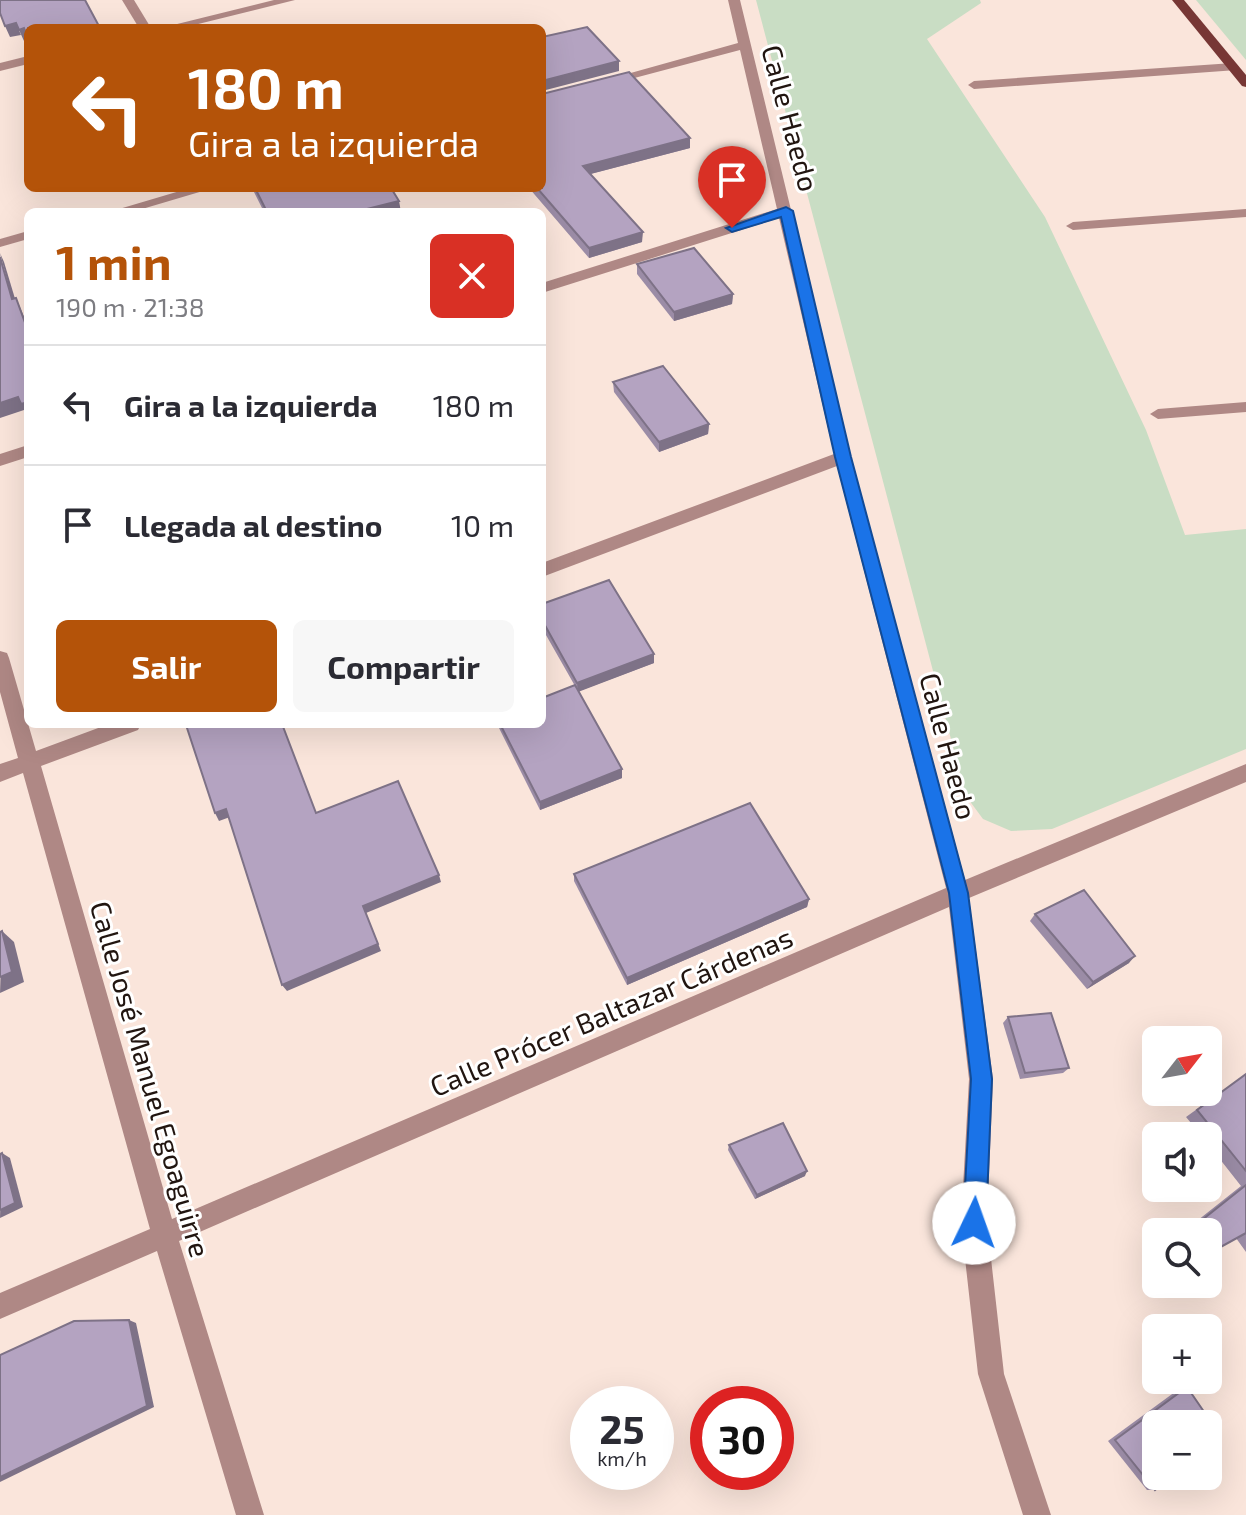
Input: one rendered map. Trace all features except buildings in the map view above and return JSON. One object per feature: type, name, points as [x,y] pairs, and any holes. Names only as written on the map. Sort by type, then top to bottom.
[{"type":"main road","points":[[1178,0],[1246,83]]},
{"type":"street","points":[[128,0],[143,24]]},
{"type":"street","points":[[184,24],[289,0]]},
{"type":"street","name":"Calle Haedo","points":[[734,0],[843,457],[958,893],[981,1079],[974,1223],[991,1374],[1037,1515]]},
{"type":"street","points":[[588,86],[743,45]]},
{"type":"street","points":[[0,67],[24,61]]},
{"type":"street","points":[[974,85],[1233,67]]},
{"type":"street","points":[[131,208],[191,192]]},
{"type":"street","points":[[546,287],[786,211]]},
{"type":"street","points":[[1073,226],[1246,213]]},
{"type":"street","points":[[0,243],[24,236]]},
{"type":"street","points":[[1158,414],[1246,407]]},
{"type":"street","points":[[0,460],[24,452]]},
{"type":"street","points":[[546,568],[843,457]]},
{"type":"street","name":"Calle José Manuel Egoaguirre","points":[[0,658],[165,1237],[250,1515]]},
{"type":"street","points":[[0,773],[120,728]]},
{"type":"street","name":"Calle Prócer Baltazar Cárdenas","points":[[0,1306],[958,893],[1246,773]]},
{"type":"green space","points":[[756,0],[980,0],[981,3],[927,39],[1045,217],[1146,430],[1185,535],[1246,529],[1246,749],[1052,829],[1011,831],[983,819],[966,796]]},
{"type":"green space","points":[[1196,0],[1246,0],[1246,60]]},
{"type":"route","points":[[732,228],[786,211],[843,457],[958,893],[981,1079],[974,1223]]}]
